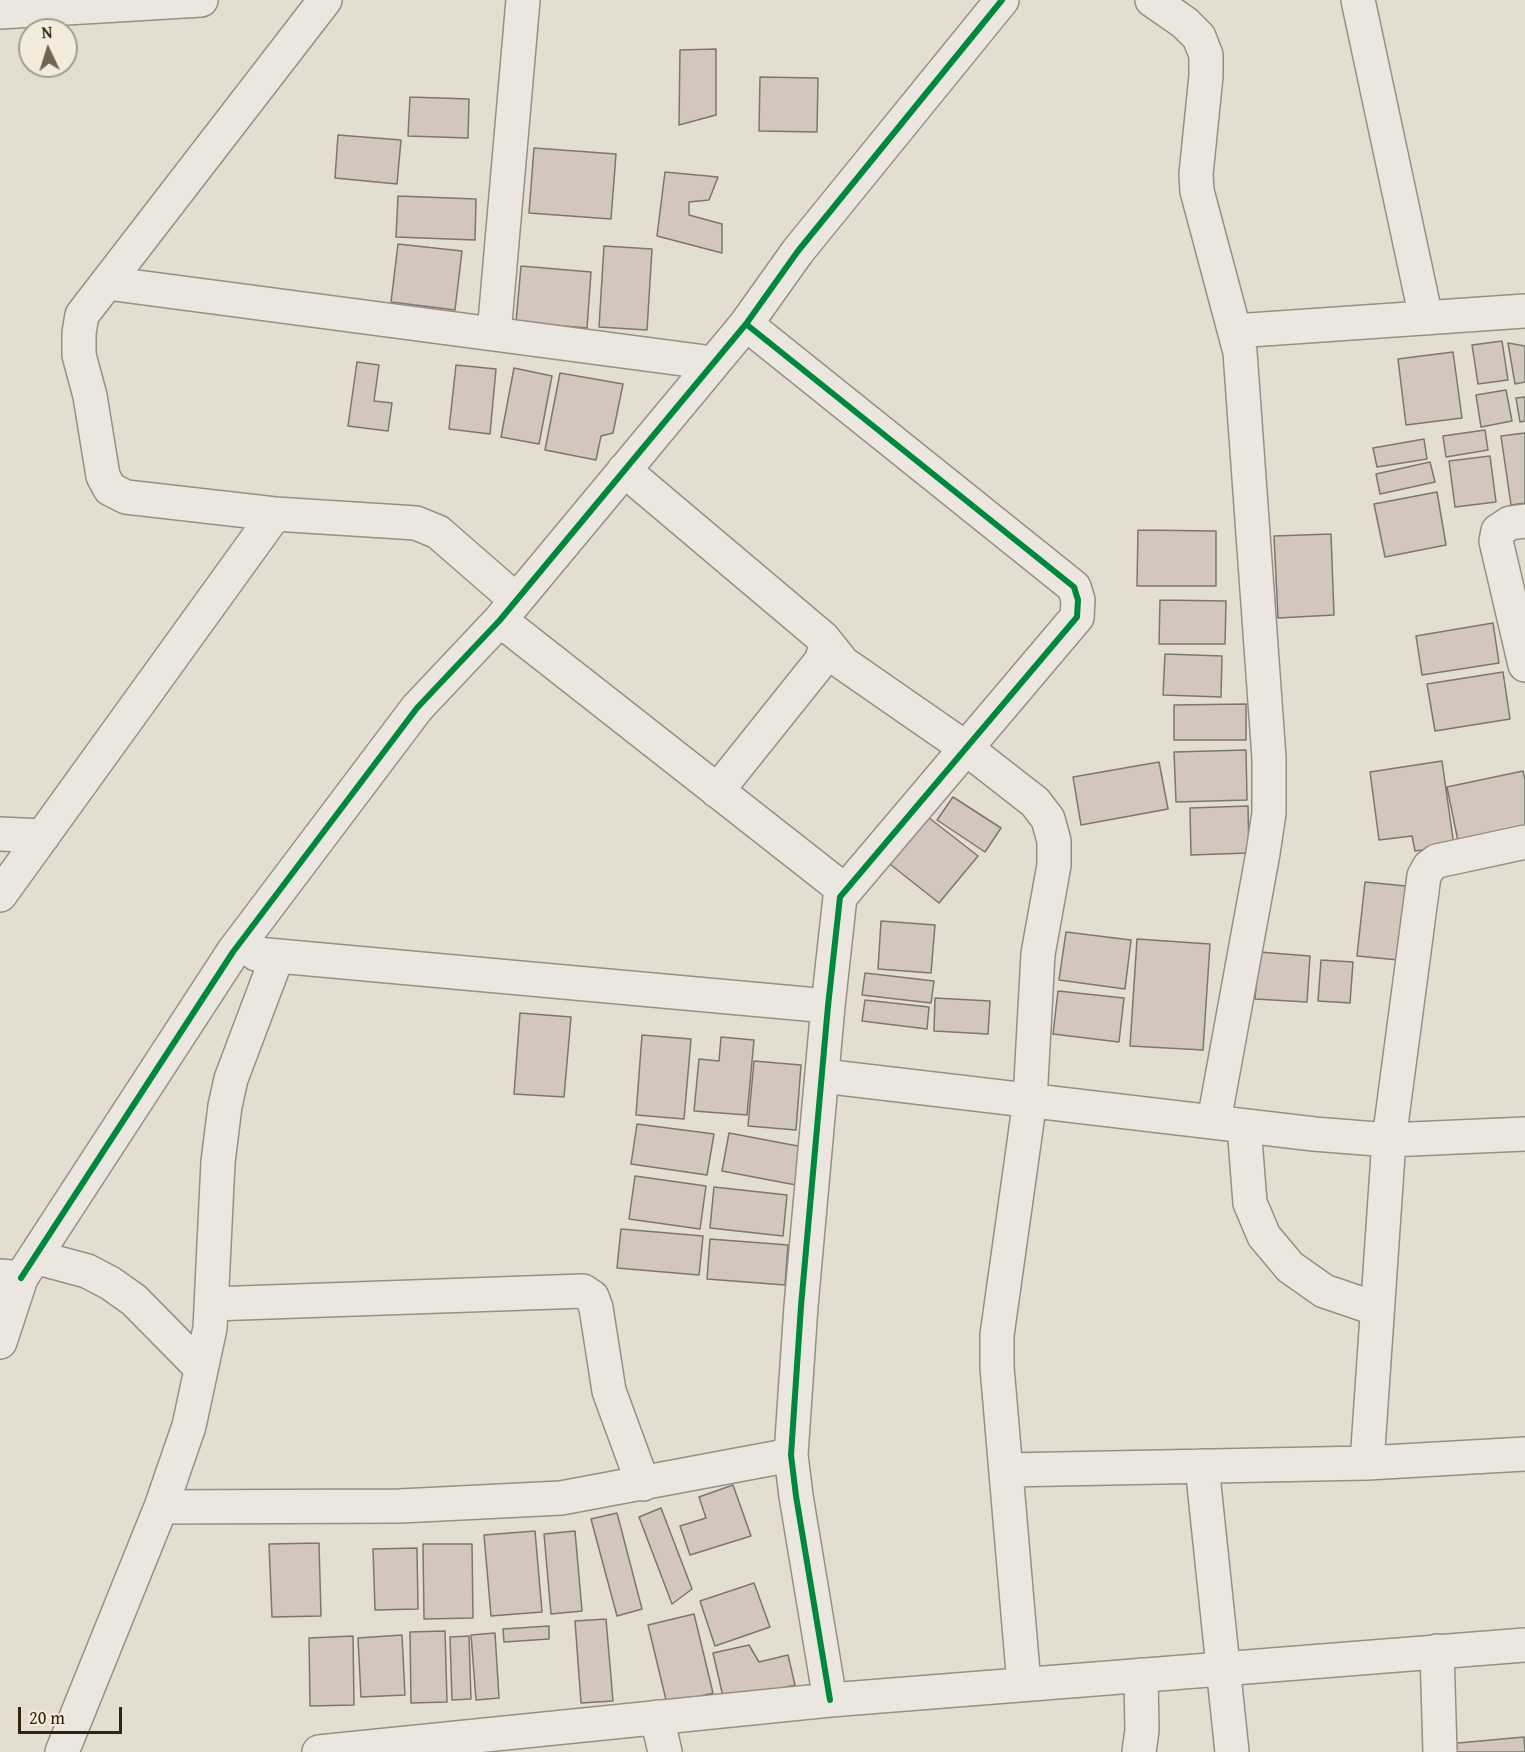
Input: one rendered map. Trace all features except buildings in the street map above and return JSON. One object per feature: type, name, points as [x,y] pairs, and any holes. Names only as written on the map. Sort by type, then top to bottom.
[{"type":"street","points":[[0,12],[201,0]]},
{"type":"street","points":[[325,0],[82,315],[79,355],[90,396],[103,476],[110,489],[126,497],[275,514],[416,523],[438,532],[508,610],[717,791],[844,891]]},
{"type":"street","points":[[494,334],[523,0]]},
{"type":"street","points":[[0,1342],[19,1270],[233,952],[417,708],[508,610],[746,324],[811,235],[1002,0]]},
{"type":"street","points":[[1152,0],[1185,23],[1199,37],[1206,55],[1196,174],[1197,191],[1240,352],[1269,758],[1269,813],[1229,1124],[1250,1203],[1264,1236],[1290,1267],[1324,1291],[1377,1309]]},
{"type":"street","points":[[1358,0],[1426,318]]},
{"type":"street","points":[[106,283],[713,363]]},
{"type":"street","points":[[1235,331],[1525,311]]},
{"type":"street","points":[[746,324],[1074,587],[1078,600],[1077,617],[840,897],[801,1306],[791,1455],[830,1700]]},
{"type":"street","points":[[624,471],[823,638],[843,663],[967,749],[1035,802],[1048,819],[1054,841],[1054,865],[1038,954],[1030,1100],[997,1335],[997,1367],[1024,1684]]},
{"type":"street","points":[[0,895],[275,514]]},
{"type":"street","points":[[1525,521],[1510,523],[1498,531],[1496,541],[1525,665]]},
{"type":"street","points":[[717,791],[821,661],[825,650],[823,638]]},
{"type":"street","points":[[0,834],[43,836]]},
{"type":"street","points":[[1367,1463],[1389,1140],[1424,876],[1429,867],[1437,861],[1525,842]]},
{"type":"street","points":[[233,952],[828,1006]]},
{"type":"street","points":[[62,1752],[161,1508],[189,1426],[213,1304],[218,1162],[225,1106],[231,1079],[277,957]]},
{"type":"street","points":[[822,1076],[1314,1134],[1389,1140],[1525,1134]]},
{"type":"street","points":[[19,1270],[87,1271],[110,1283],[134,1300],[201,1368]]},
{"type":"street","points":[[213,1304],[583,1291],[592,1297],[596,1308],[609,1390],[643,1484]]},
{"type":"street","points":[[1005,1470],[1367,1463],[1525,1454]]},
{"type":"street","points":[[161,1508],[400,1506],[561,1498],[791,1455]]},
{"type":"street","points":[[1202,1466],[1232,1752]]},
{"type":"street","points":[[319,1752],[431,1746],[657,1717],[830,1700],[1525,1645]]},
{"type":"street","points":[[1437,1651],[1440,1752]]},
{"type":"street","points":[[1139,1752],[1142,1730],[1141,1675]]},
{"type":"street","points":[[657,1717],[665,1752]]},
{"type":"cycle path","points":[[21,1278],[233,952],[417,708],[500,620],[746,324],[798,251],[1002,0]]},
{"type":"cycle path","points":[[746,324],[1074,587],[1078,600],[1077,617],[840,897],[801,1306],[791,1455],[830,1700]]}]
